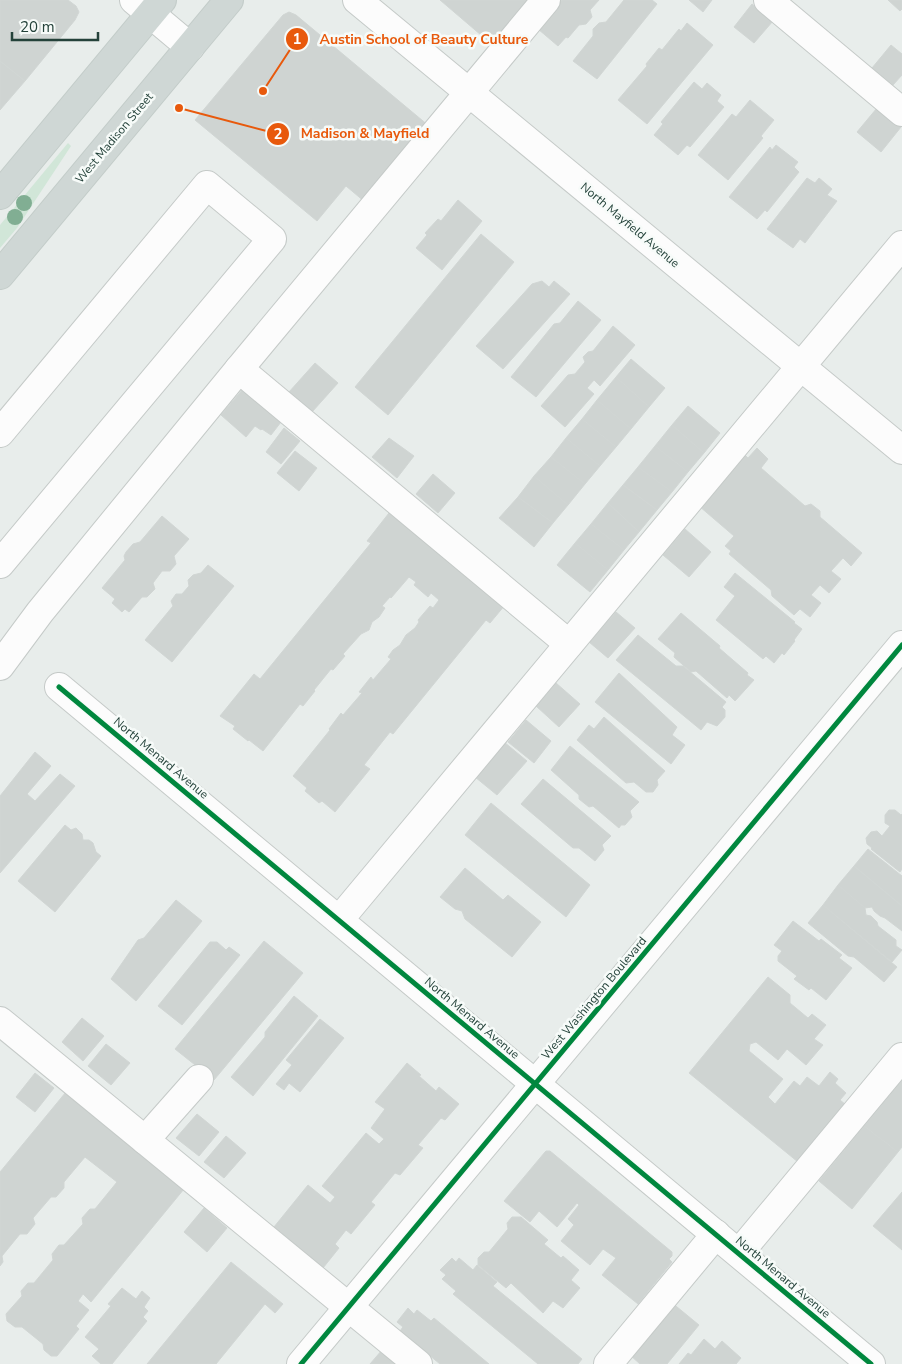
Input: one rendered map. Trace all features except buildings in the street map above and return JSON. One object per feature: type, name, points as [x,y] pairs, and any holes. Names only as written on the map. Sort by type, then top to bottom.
[{"type":"main road","name":"West Madison Street","points":[[0,275],[229,0]]},
{"type":"main road","points":[[0,195],[149,5]]},
{"type":"street","name":"North Mayfield Avenue","points":[[357,0],[902,450]]},
{"type":"street","points":[[0,666],[40,612],[239,369],[546,0]]},
{"type":"street","points":[[768,0],[902,112]]},
{"type":"street","points":[[149,5],[190,47]]},
{"type":"street","points":[[0,434],[207,185],[272,239],[0,564]]},
{"type":"street","points":[[339,920],[902,245]]},
{"type":"street","points":[[239,369],[569,644]]},
{"type":"street","name":"West Washington Boulevard","points":[[301,1364],[902,645]]},
{"type":"street","name":"North Menard Avenue","points":[[59,687],[871,1364]]},
{"type":"street","points":[[0,1022],[418,1364]]},
{"type":"street","points":[[739,1253],[902,1057]]},
{"type":"street","points":[[145,1140],[199,1079]]},
{"type":"street","points":[[608,1364],[716,1234]]},
{"type":"green space","points":[[68,143],[71,146],[17,228],[0,248],[0,225]]},
{"type":"cycle path","points":[[301,1364],[902,645]]},
{"type":"cycle path","points":[[59,687],[871,1364]]},
{"type":"place","name":"Austin School of Beauty Culture","points":[[263,91]]},
{"type":"place","name":"Madison & Mayfield","points":[[179,108]]}]
